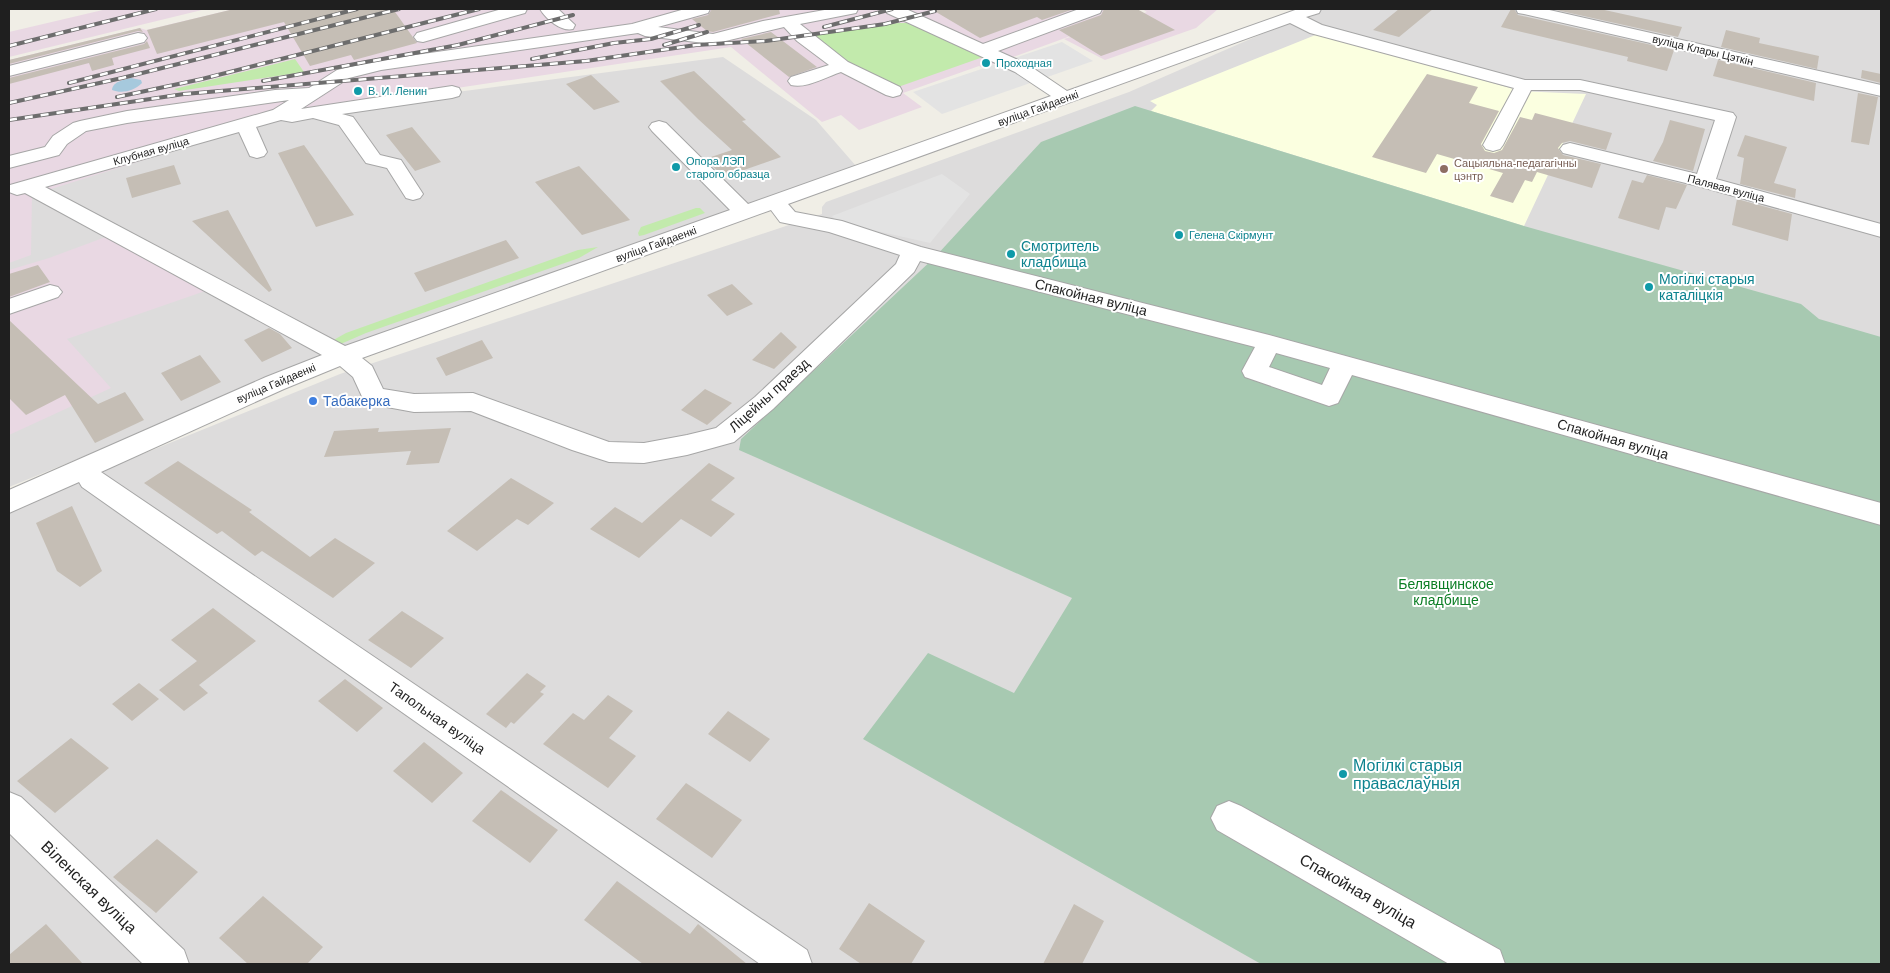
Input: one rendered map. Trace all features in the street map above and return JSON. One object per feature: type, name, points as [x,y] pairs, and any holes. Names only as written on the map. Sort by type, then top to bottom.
[{"type":"street","points":[[423,37],[519,9]]},
{"type":"street","points":[[548,9],[567,25],[605,33]]},
{"type":"street","points":[[452,92],[292,116],[286,110],[343,74],[381,65],[634,29],[702,9]]},
{"type":"street","points":[[634,29],[714,39],[850,9]]},
{"type":"street","points":[[893,9],[1021,68],[1066,98]]},
{"type":"street","points":[[983,50],[1094,9]]},
{"type":"street","name":"вуліца Гайдаенкі","points":[[9,502],[275,383],[342,356],[1313,9]]},
{"type":"street","name":"вуліца Клары Цэткін","points":[[1524,9],[1881,91]]},
{"type":"street","points":[[674,34],[681,29],[677,16]]},
{"type":"street","points":[[1292,16],[1316,29],[1525,85],[1580,85],[1726,117],[1705,182]]},
{"type":"street","points":[[788,22],[803,37],[842,66],[893,91]]},
{"type":"street","points":[[546,42],[567,25]]},
{"type":"street","points":[[9,71],[138,38]]},
{"type":"street","points":[[797,81],[842,66]]},
{"type":"street","points":[[1493,145],[1525,85]]},
{"type":"street","points":[[9,162],[52,150],[60,140],[80,127],[137,115],[274,96],[312,93]]},
{"type":"street","name":"Клубная вуліца","points":[[18,189],[246,125],[286,110]]},
{"type":"street","points":[[314,113],[346,122],[373,159],[394,164],[412,194]]},
{"type":"street","points":[[246,125],[257,152]]},
{"type":"street","points":[[658,127],[745,212]]},
{"type":"street","name":"Палявая вуліца","points":[[1570,149],[1705,182],[1881,231]]},
{"type":"street","points":[[18,189],[342,356]]},
{"type":"street","points":[[775,202],[788,218],[834,226],[924,254]]},
{"type":"street","name":"Ліцейны праезд","points":[[342,356],[363,372],[374,397],[414,404],[473,402],[609,452],[644,453],[687,446],[724,435],[764,403],[906,267],[924,254]]},
{"type":"street","name":"Спакойная вуліца","points":[[924,254],[1269,342],[1881,514]]},
{"type":"street","points":[[9,307],[50,292]]},
{"type":"street","points":[[1269,342],[1254,371],[1329,397],[1344,364]]},
{"type":"street","name":"Тапольная вуліца","points":[[85,467],[92,480],[793,964]]},
{"type":"street","name":"Віленская вуліца","points":[[9,809],[170,964]]},
{"type":"street","name":"Спакойная вуліца","points":[[1230,818],[1486,964]]},
{"type":"shaded area","points":[[107,9],[206,9],[9,57],[9,32]]},
{"type":"shaded area","points":[[234,9],[1135,9],[1139,11],[983,68],[979,66],[903,93],[922,107],[859,130],[841,115],[822,122],[731,47],[297,112],[32,195],[31,255],[9,263],[9,60],[140,28],[146,30]]},
{"type":"shaded area","points":[[1142,9],[1218,9],[1196,28],[1105,60],[1064,39],[1147,12]]},
{"type":"shaded area","points":[[1319,9],[1881,9],[1881,964],[9,964],[9,512],[59,488],[340,374],[822,214],[822,207],[826,202],[1129,92]]},
{"type":"shaded area","name":"Сацыяльна-педагагічны цэнтр","points":[[1318,34],[1521,91],[1586,94],[1524,226],[1151,111],[1157,105],[1150,101]]},
{"type":"shaded area","points":[[1062,42],[1093,61],[942,114],[913,92]]},
{"type":"shaded area","points":[[723,57],[816,120],[856,166],[389,332],[9,487],[9,197],[298,113]]},
{"type":"shaded area","points":[[942,174],[970,194],[930,243],[837,222],[832,216]]},
{"type":"shaded area","points":[[111,235],[208,290],[67,339],[111,388],[9,435],[9,270],[49,258]]},
{"type":"green space","points":[[907,23],[986,56],[898,87],[850,63],[812,34]]},
{"type":"green space","points":[[295,59],[304,72],[179,91],[174,89]]},
{"type":"green space","name":"Белявщинское кладбище","points":[[1135,106],[1524,226],[1801,304],[1819,319],[1881,337],[1881,964],[1261,964],[863,739],[928,653],[1014,693],[1072,598],[739,450],[741,439],[935,257],[1041,142]]},
{"type":"green space","points":[[700,208],[705,213],[639,236],[638,233],[641,227]]},
{"type":"green space","points":[[598,247],[579,258],[366,333],[336,346],[330,342],[346,333],[578,250]]},
{"type":"water","points":[[131,78],[141,80],[142,83],[128,91],[112,90],[117,83]]},
{"type":"building","points":[[234,9],[393,9],[417,43],[354,60],[351,55],[310,66],[284,22],[157,54],[147,30]]},
{"type":"building","points":[[712,9],[779,9],[780,14],[713,32],[707,31],[692,19],[708,15]]},
{"type":"building","points":[[931,9],[1074,9],[1042,20],[1037,17],[980,38]]},
{"type":"building","points":[[1104,9],[1137,9],[1175,30],[1101,56],[1059,30],[1101,15]]},
{"type":"building","points":[[1399,9],[1433,9],[1399,37],[1373,30]]},
{"type":"building","points":[[1511,9],[1514,9],[1518,15],[1674,50],[1667,71],[1627,61],[1628,57],[1501,27]]},
{"type":"building","points":[[1552,9],[1600,9],[1682,27],[1678,37]]},
{"type":"building","points":[[140,28],[143,32],[138,31],[9,64],[9,60]]},
{"type":"building","points":[[1726,30],[1760,38],[1759,43],[1819,56],[1817,69],[1721,47]]},
{"type":"building","points":[[771,32],[817,67],[789,77],[741,39]]},
{"type":"building","points":[[147,41],[150,48],[112,58],[114,65],[92,71],[89,63],[9,84],[9,78],[144,44]]},
{"type":"building","points":[[1718,60],[1816,83],[1814,101],[1713,76]]},
{"type":"building","points":[[1862,70],[1881,74],[1881,83],[1861,78]]},
{"type":"building","points":[[694,71],[746,120],[742,121],[781,157],[724,177],[705,159],[732,150],[660,81]]},
{"type":"building","points":[[1427,74],[1478,87],[1469,103],[1499,111],[1481,144],[1485,151],[1494,153],[1502,150],[1520,117],[1532,120],[1535,113],[1612,133],[1606,150],[1570,141],[1562,143],[1558,148],[1563,155],[1601,164],[1592,188],[1537,172],[1532,182],[1525,180],[1513,203],[1490,196],[1503,173],[1437,154],[1426,173],[1372,157]]},
{"type":"building","points":[[591,75],[620,102],[594,110],[566,84]]},
{"type":"building","points":[[1858,93],[1878,97],[1869,145],[1851,142]]},
{"type":"building","points":[[1670,120],[1705,129],[1693,171],[1653,161],[1663,142]]},
{"type":"building","points":[[412,127],[441,162],[415,171],[386,135]]},
{"type":"building","points":[[1745,135],[1787,147],[1774,183],[1796,189],[1795,198],[1740,184],[1744,158],[1737,156]]},
{"type":"building","points":[[304,145],[354,215],[316,227],[278,153]]},
{"type":"building","points":[[174,165],[181,184],[132,198],[126,178]]},
{"type":"building","points":[[579,166],[630,220],[582,235],[535,182]]},
{"type":"building","points":[[1647,175],[1687,185],[1676,209],[1666,207],[1659,230],[1618,218],[1632,180],[1643,183]]},
{"type":"building","points":[[1737,199],[1792,214],[1788,241],[1732,225]]},
{"type":"building","points":[[228,210],[272,290],[269,292],[192,221]]},
{"type":"building","points":[[506,240],[519,258],[425,292],[414,273]]},
{"type":"building","points":[[38,265],[50,282],[9,297],[9,274]]},
{"type":"building","points":[[732,284],[753,304],[727,316],[707,295]]},
{"type":"building","points":[[9,320],[98,404],[125,392],[144,420],[95,443],[65,395],[26,415],[9,398]]},
{"type":"building","points":[[269,328],[280,334],[292,348],[262,362],[244,340]]},
{"type":"building","points":[[781,332],[797,347],[774,369],[752,360]]},
{"type":"building","points":[[482,340],[493,358],[446,376],[436,358]]},
{"type":"building","points":[[200,355],[221,382],[181,401],[161,373]]},
{"type":"building","points":[[705,389],[732,403],[707,425],[681,410]]},
{"type":"building","points":[[379,428],[378,432],[451,428],[439,463],[406,465],[411,451],[324,457],[334,431]]},
{"type":"building","points":[[178,461],[252,510],[249,512],[310,557],[335,538],[375,563],[333,598],[262,551],[255,556],[222,531],[217,534],[144,483]]},
{"type":"building","points":[[709,463],[735,478],[711,500],[735,514],[711,537],[681,519],[639,558],[590,529],[615,507],[642,523]]},
{"type":"building","points":[[511,478],[554,503],[528,525],[517,519],[477,551],[447,531]]},
{"type":"building","points":[[72,506],[102,571],[80,587],[57,571],[36,523]]},
{"type":"building","points":[[213,608],[256,641],[199,685],[208,693],[184,711],[159,690],[197,661],[171,640]]},
{"type":"building","points":[[402,611],[444,638],[411,668],[368,640]]},
{"type":"building","points":[[527,673],[546,686],[540,692],[544,694],[514,724],[511,722],[506,728],[486,714]]},
{"type":"building","points":[[345,679],[383,708],[357,732],[318,701]]},
{"type":"building","points":[[139,683],[159,699],[132,721],[112,704]]},
{"type":"building","points":[[608,695],[633,711],[609,738],[636,756],[608,788],[543,744],[573,713],[584,720]]},
{"type":"building","points":[[728,711],[770,739],[750,762],[708,734]]},
{"type":"building","points":[[71,738],[109,768],[55,813],[17,781]]},
{"type":"building","points":[[424,742],[463,773],[432,803],[393,771]]},
{"type":"building","points":[[686,783],[742,820],[712,858],[656,819]]},
{"type":"building","points":[[501,790],[558,830],[530,863],[472,821]]},
{"type":"building","points":[[157,839],[198,872],[156,913],[113,877]]},
{"type":"building","points":[[617,881],[690,934],[698,924],[747,964],[643,964],[584,920]]},
{"type":"building","points":[[263,896],[323,947],[307,964],[248,964],[219,938]]},
{"type":"building","points":[[869,903],[925,941],[911,964],[861,964],[839,949]]},
{"type":"building","points":[[1074,904],[1104,921],[1082,964],[1043,964]]},
{"type":"building","points":[[46,924],[83,964],[9,964],[9,955]]},
{"type":"railway","points":[[9,46],[156,9]]},
{"type":"railway","points":[[69,83],[357,9]]},
{"type":"railway","points":[[9,103],[122,78],[399,9]]},
{"type":"railway","points":[[117,97],[202,79],[479,9]]},
{"type":"railway","points":[[824,27],[892,9]]},
{"type":"railway","points":[[9,120],[184,94],[586,61],[696,45],[766,41],[885,24],[935,11]]},
{"type":"railway","points":[[263,81],[458,45],[573,15]]},
{"type":"railway","points":[[532,59],[614,43],[651,39],[699,25]]},
{"type":"railway","points":[[664,45],[707,32]]},
{"type":"place","name":"Проходная","points":[[986,63]]},
{"type":"place","name":"В. И. Ленин","points":[[358,91]]},
{"type":"place","name":"Опора ЛЭП старого образца","points":[[676,167]]},
{"type":"place","name":"Сацыяльна-педагагічны цэнтр","points":[[1444,169]]},
{"type":"place","name":"Гелена Скірмунт","points":[[1179,235]]},
{"type":"place","name":"Смотритель кладбища","points":[[1011,254]]},
{"type":"place","name":"Могілкі старыя каталіцкія","points":[[1649,287]]},
{"type":"place","name":"Табакерка","points":[[313,401]]},
{"type":"place","name":"Могілкі старыя праваслаўныя","points":[[1343,774]]}]
